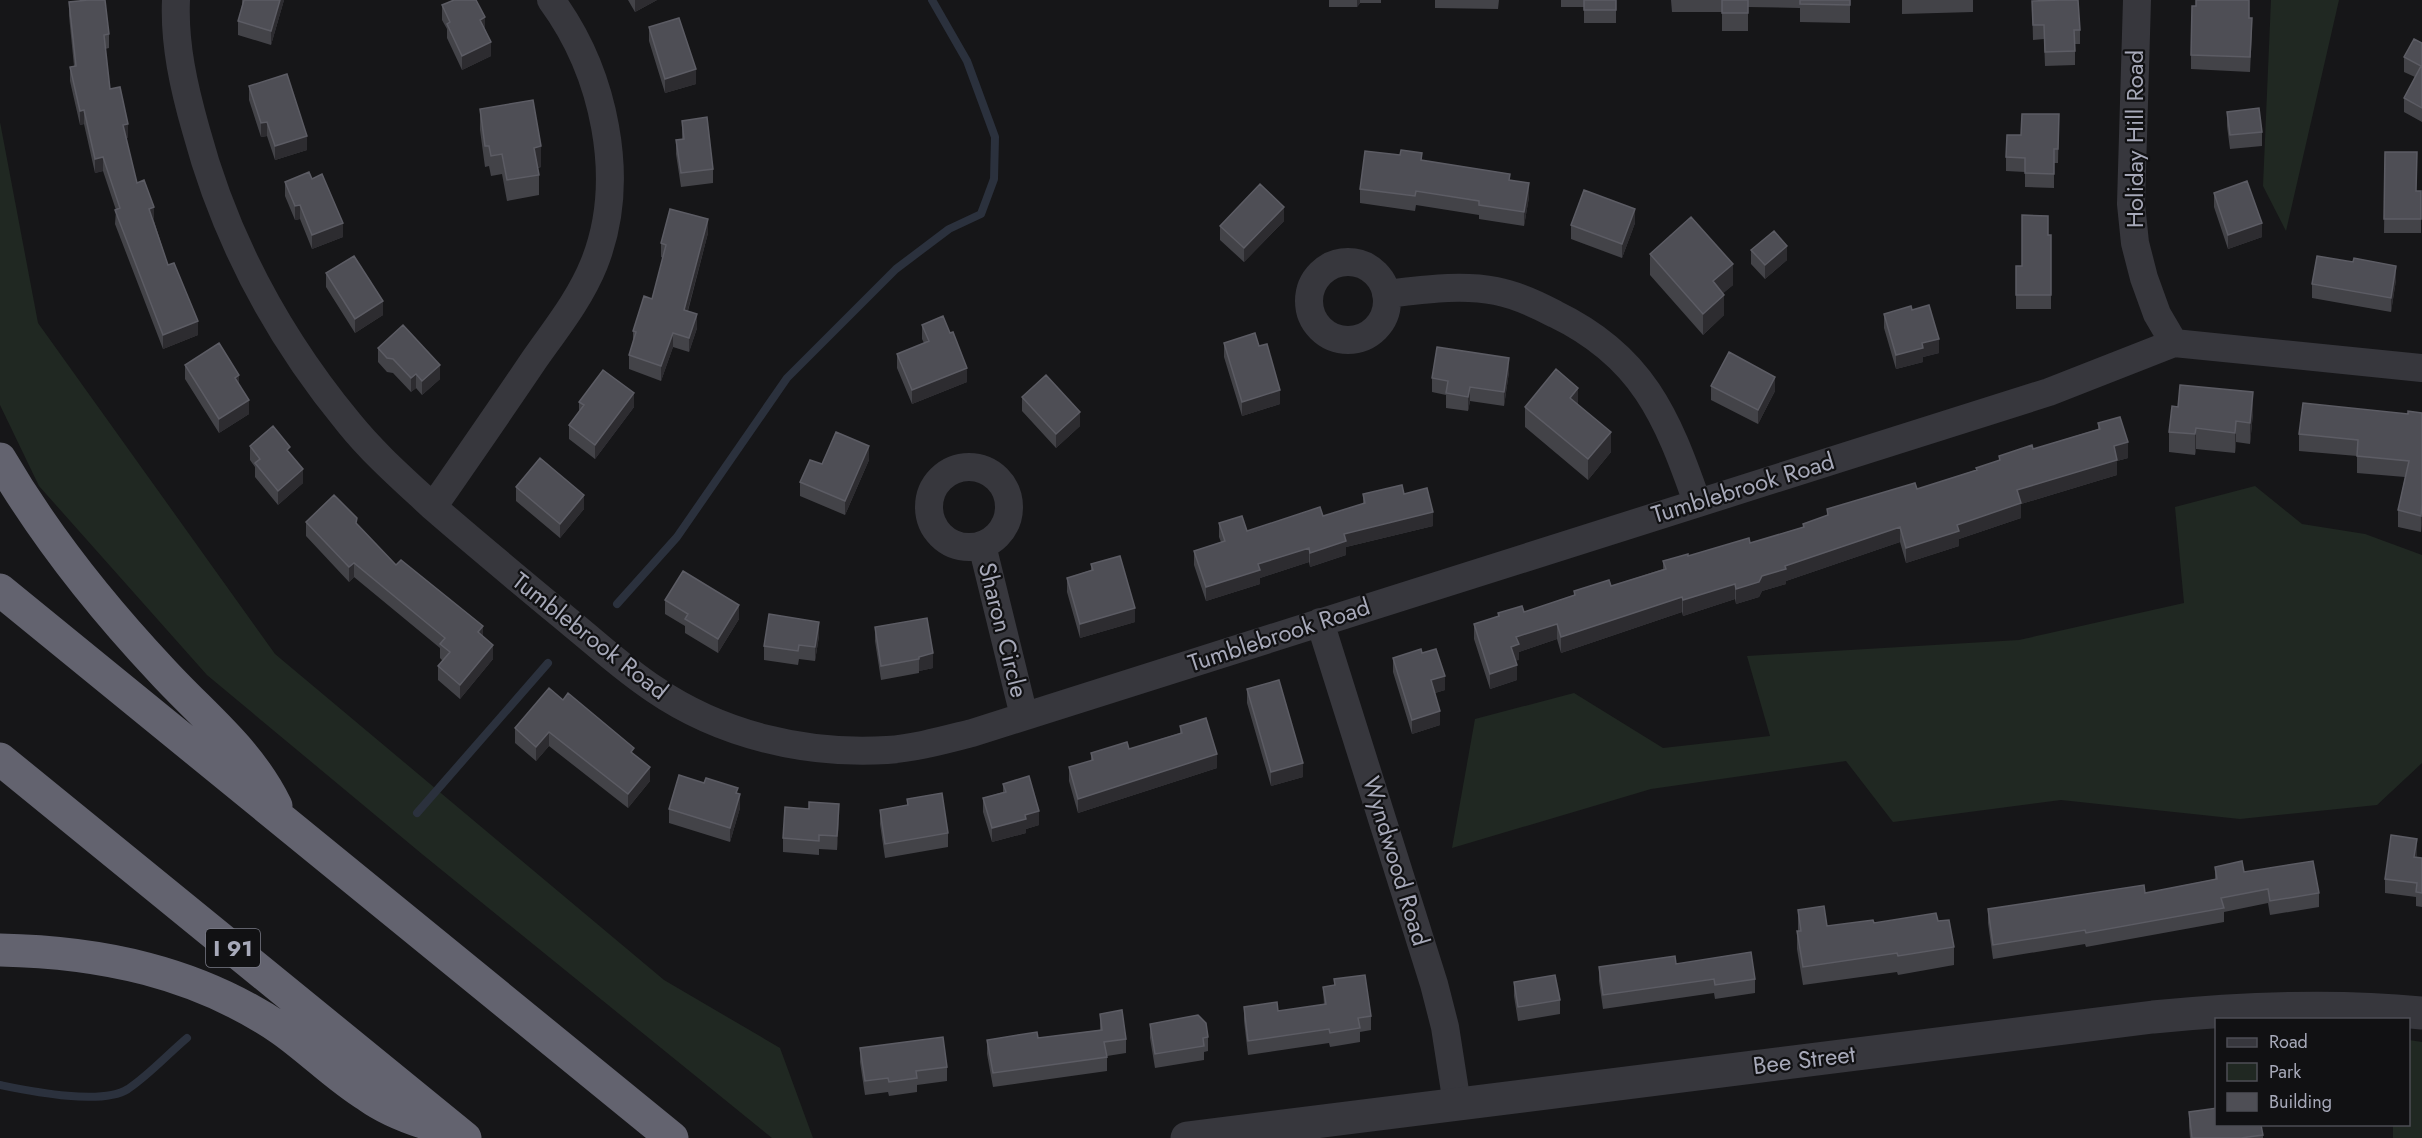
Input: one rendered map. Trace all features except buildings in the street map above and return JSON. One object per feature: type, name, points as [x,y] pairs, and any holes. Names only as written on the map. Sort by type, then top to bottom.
[{"type":"highway","points":[[0,459],[48,535],[92,593],[162,672],[253,766],[266,785],[281,819]]},
{"type":"highway","points":[[0,590],[672,1138]]},
{"type":"highway","name":"I 91","points":[[0,759],[462,1136]]},
{"type":"highway","points":[[0,950],[59,953],[110,960],[155,970],[193,982],[241,1004],[281,1029],[380,1104],[462,1136]]},
{"type":"street","name":"Tumblebrook Road","points":[[176,0],[177,43],[186,96],[200,148],[225,220],[281,330],[314,379],[350,424],[387,465],[433,507],[653,689],[686,709],[729,727],[769,740],[809,748],[849,751],[888,750],[972,734],[2049,392],[2174,343]]},
{"type":"street","points":[[433,507],[573,305],[594,265],[607,223],[611,183],[608,139],[581,53],[550,0]]},
{"type":"street","name":"Holiday Hill Road","points":[[2137,0],[2131,204],[2135,243],[2157,314],[2174,343]]},
{"type":"street","points":[[1386,294],[1459,288],[1495,291],[1529,301],[1602,341],[1630,367],[1656,404],[1676,442],[1697,502]]},
{"type":"street","points":[[2174,343],[2422,368]]},
{"type":"street","name":"Sharon Circle","points":[[982,545],[1024,716]]},
{"type":"street","name":"Wyndwood Road","points":[[1320,622],[1434,984],[1445,1027],[1457,1104]]},
{"type":"street","name":"Bee Street","points":[[1187,1138],[2198,1012],[2332,1008],[2422,1014]]},
{"type":"green space","points":[[2271,0],[2339,0],[2286,231],[2263,186]]},
{"type":"green space","points":[[0,122],[38,323],[275,654],[664,980],[780,1048],[813,1138],[772,1138],[422,854],[207,675],[39,486],[0,405]]},
{"type":"green space","points":[[2255,486],[2302,524],[2365,534],[2422,555],[2422,763],[2377,805],[2240,819],[2061,800],[1893,822],[1846,761],[1651,789],[1452,848],[1475,719],[1574,693],[1663,748],[1770,736],[1747,656],[2019,640],[2184,603],[2175,507]]},
{"type":"green space","points":[[2410,1040],[2422,1042],[2422,1138],[2393,1138],[2393,1126],[2410,1126]]},
{"type":"waterway","points":[[617,604],[677,537],[787,378],[896,269],[949,229],[981,214],[994,179],[995,137],[967,61],[932,0]]},
{"type":"waterway","points":[[417,813],[548,663]]},
{"type":"waterway","points":[[0,1085],[65,1096],[116,1094],[136,1083],[187,1038]]}]
